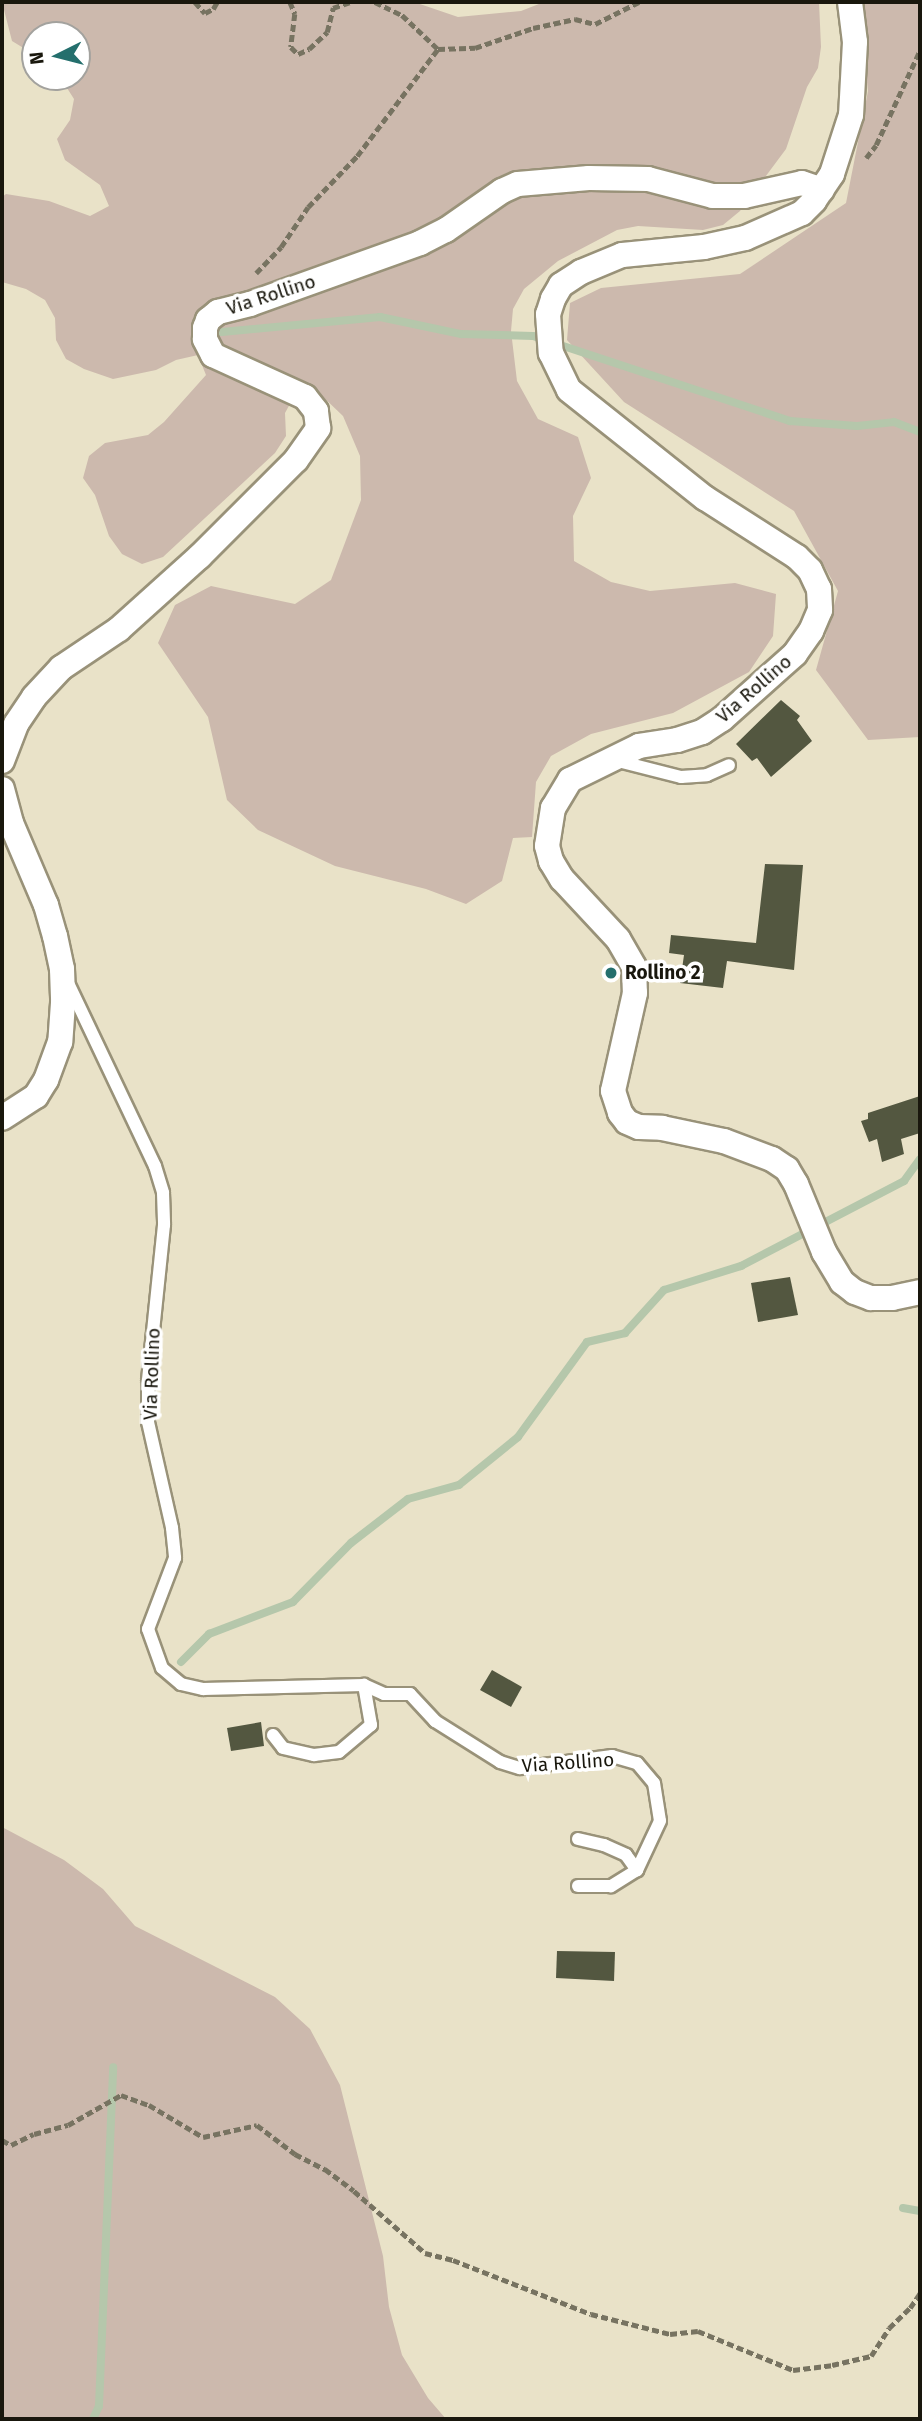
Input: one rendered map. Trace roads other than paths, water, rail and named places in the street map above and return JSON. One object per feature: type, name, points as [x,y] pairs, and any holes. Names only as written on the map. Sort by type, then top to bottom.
[{"type":"street","name":"Via Rollino","points":[[850,2],[855,42],[851,115],[843,147],[822,190],[802,213],[745,238],[704,247],[622,255],[581,272],[561,285],[553,299],[548,314],[551,353],[569,390],[705,498],[797,557],[810,570],[819,589],[820,610],[811,631],[795,654],[748,698],[702,732],[677,740],[639,746],[570,780],[561,793],[548,829],[547,846],[551,861],[562,879],[618,939],[634,967],[635,993],[613,1091],[620,1114],[627,1122],[639,1127],[662,1128],[724,1141],[772,1159],[786,1169],[796,1184],[824,1252],[842,1282],[855,1292],[871,1298],[892,1298],[920,1292]]},
{"type":"street","name":"Via Rollino","points":[[2,761],[16,724],[34,697],[61,668],[119,629],[199,557],[296,460],[318,428],[316,411],[305,397],[213,355],[205,339],[205,328],[208,320],[218,312],[420,243],[446,230],[502,191],[518,184],[589,178],[648,179],[713,196],[744,196],[802,183],[822,190]]},
{"type":"street","name":"Via Rollino","points":[[2,789],[11,823],[46,905],[62,969],[63,1003],[55,1062],[36,1096],[2,1118]]},
{"type":"lane","points":[[608,760],[648,766],[681,777],[706,775],[729,765]]},
{"type":"lane","name":"Via Rollino","points":[[62,969],[155,1166],[163,1194],[164,1225],[148,1381],[148,1422],[172,1528],[175,1558],[148,1629],[162,1668],[181,1684],[203,1689],[364,1685],[384,1694],[410,1695],[435,1721],[500,1762],[520,1769],[612,1756],[637,1763],[654,1783],[660,1821],[637,1870]]},
{"type":"lane","points":[[274,1735],[283,1748],[314,1755],[339,1752],[371,1725],[364,1685]]},
{"type":"lane","points":[[578,1839],[604,1845],[626,1855],[637,1870],[611,1886],[578,1885]]},
{"type":"waterway","points":[[222,332],[380,317],[461,334],[533,336],[790,421],[857,426],[894,422],[920,432]]},
{"type":"waterway","points":[[181,1662],[209,1634],[293,1602],[351,1543],[408,1499],[459,1485],[518,1437],[587,1342],[625,1333],[664,1290],[741,1266],[904,1181],[920,1159]]},
{"type":"waterway","points":[[93,2419],[99,2406],[113,2067]]},
{"type":"waterway","points":[[903,2208],[920,2211]]},
{"type":"place","name":"Rollino 2","points":[[611,973]]}]
